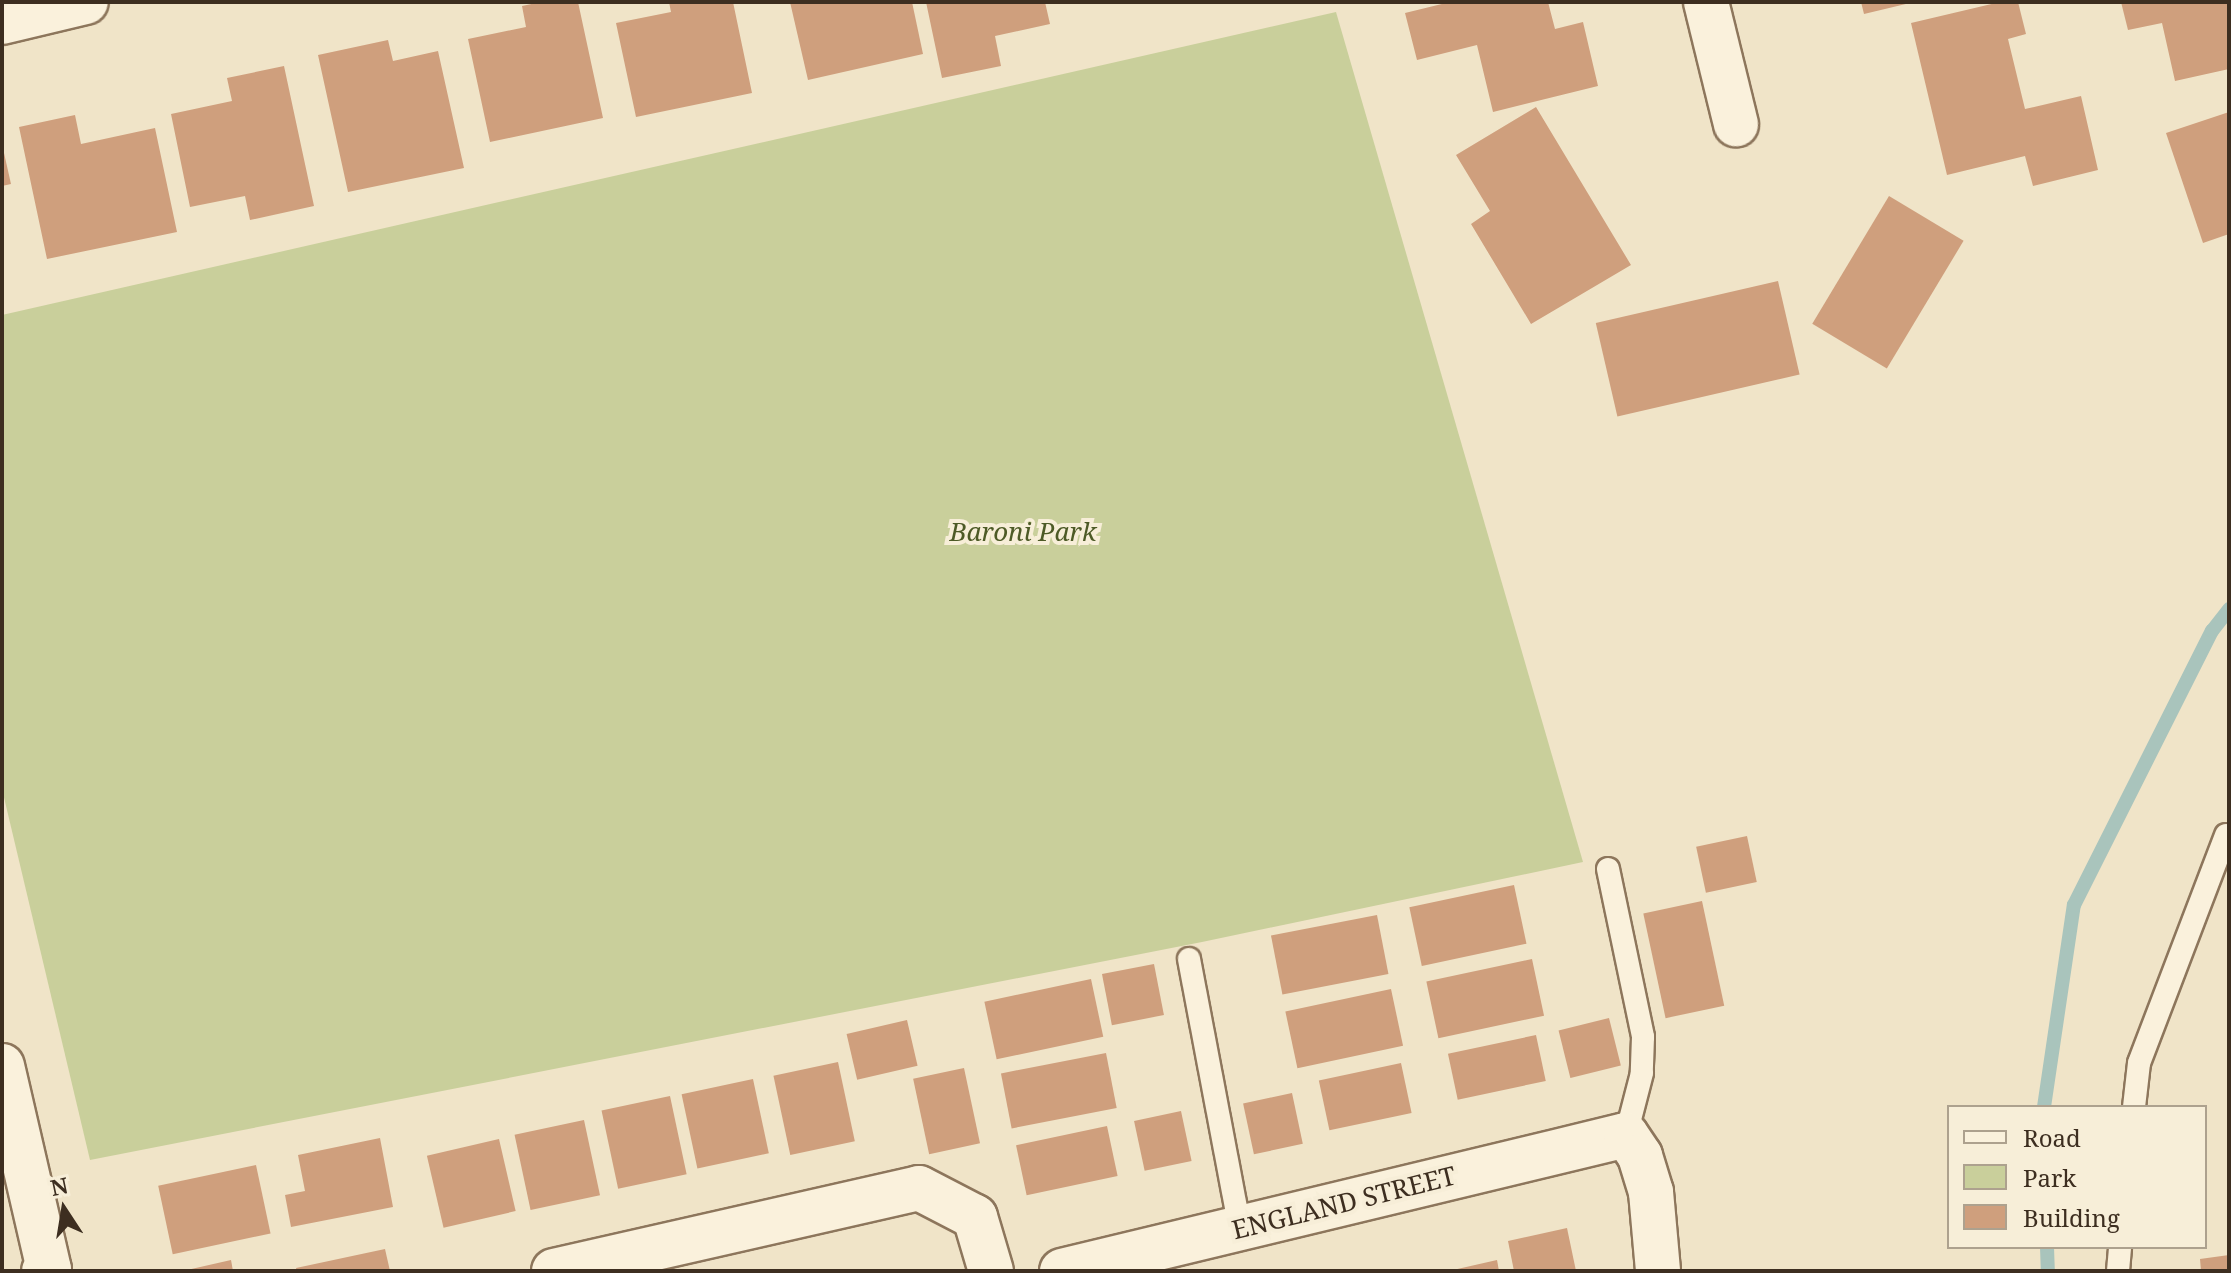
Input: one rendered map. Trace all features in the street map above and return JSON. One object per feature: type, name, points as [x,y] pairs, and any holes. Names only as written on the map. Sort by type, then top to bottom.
[{"type":"street","points":[[2,22],[86,2]]},
{"type":"street","points":[[1706,2],[1736,124]]},
{"type":"street","points":[[2,1066],[46,1270]]},
{"type":"street","points":[[1626,1135],[1640,1156],[1651,1192],[1658,1271]]},
{"type":"street","name":"ENGLAND STREET","points":[[1062,1271],[1626,1135]]},
{"type":"street","points":[[554,1271],[919,1188],[975,1217],[991,1271]]},
{"type":"lane","points":[[2134,1105],[2139,1063],[2226,835]]},
{"type":"lane","points":[[1608,869],[1643,1037],[1642,1073],[1626,1135]]},
{"type":"lane","points":[[1189,959],[1240,1228]]},
{"type":"lane","points":[[2118,1271],[2120,1249]]},
{"type":"green space","name":"Baroni Park","points":[[1336,12],[1583,862],[1202,942],[90,1160],[2,789],[2,315]]},
{"type":"building","points":[[541,2],[578,2],[603,118],[490,142],[468,39],[526,27],[522,6]]},
{"type":"building","points":[[669,2],[733,2],[752,93],[636,117],[616,23],[671,12]]},
{"type":"building","points":[[790,2],[912,2],[923,54],[808,80]]},
{"type":"building","points":[[926,2],[1045,2],[1050,24],[995,36],[1001,66],[942,78]]},
{"type":"building","points":[[1450,2],[1548,2],[1555,29],[1583,22],[1598,86],[1493,112],[1477,45],[1417,60],[1405,13]]},
{"type":"building","points":[[1861,2],[1910,2],[1910,3],[1864,14]]},
{"type":"building","points":[[2000,2],[2018,2],[2026,34],[2008,39],[2025,109],[2081,96],[2098,170],[2033,186],[2025,156],[1947,175],[1911,23]]},
{"type":"building","points":[[2121,2],[2229,2],[2229,69],[2175,81],[2162,23],[2128,30]]},
{"type":"building","points":[[388,40],[393,61],[438,51],[464,168],[348,192],[318,55]]},
{"type":"building","points":[[284,66],[314,206],[250,220],[245,196],[190,207],[171,114],[232,101],[227,78]]},
{"type":"building","points":[[1536,107],[1631,265],[1531,324],[1471,224],[1490,211],[1456,155]]},
{"type":"building","points":[[2229,112],[2229,234],[2203,243],[2166,133]]},
{"type":"building","points":[[75,115],[81,144],[155,128],[177,232],[47,259],[19,127]]},
{"type":"building","points":[[2,144],[11,184],[2,186]]},
{"type":"building","points":[[1889,196],[1964,241],[1887,369],[1812,324]]},
{"type":"building","points":[[1778,281],[1800,375],[1617,417],[1596,323]]},
{"type":"building","points":[[1747,836],[1757,882],[1706,893],[1696,847]]},
{"type":"building","points":[[1514,885],[1526,944],[1422,966],[1409,907]]},
{"type":"building","points":[[1702,901],[1724,1006],[1666,1018],[1643,913]]},
{"type":"building","points":[[1377,915],[1388,974],[1282,995],[1271,936]]},
{"type":"building","points":[[1532,959],[1544,1016],[1438,1038],[1426,981]]},
{"type":"building","points":[[1154,964],[1164,1015],[1112,1025],[1102,974]]},
{"type":"building","points":[[1091,979],[1103,1037],[997,1059],[984,1002]]},
{"type":"building","points":[[1391,989],[1403,1046],[1297,1068],[1285,1011]]},
{"type":"building","points":[[1609,1018],[1621,1066],[1570,1078],[1559,1031]]},
{"type":"building","points":[[907,1020],[918,1066],[857,1080],[847,1034]]},
{"type":"building","points":[[1536,1035],[1546,1081],[1458,1100],[1448,1054]]},
{"type":"building","points":[[1106,1053],[1117,1108],[1012,1128],[1001,1073]]},
{"type":"building","points":[[838,1062],[855,1141],[790,1155],[773,1076]]},
{"type":"building","points":[[1401,1063],[1412,1113],[1329,1130],[1319,1080]]},
{"type":"building","points":[[964,1068],[980,1143],[929,1154],[913,1079]]},
{"type":"building","points":[[753,1079],[769,1153],[697,1169],[682,1094]]},
{"type":"building","points":[[1292,1093],[1303,1144],[1254,1154],[1243,1103]]},
{"type":"building","points":[[670,1096],[687,1174],[618,1189],[602,1111]]},
{"type":"building","points":[[1181,1111],[1192,1161],[1145,1171],[1134,1121]]},
{"type":"building","points":[[584,1120],[600,1195],[531,1210],[515,1135]]},
{"type":"building","points":[[1107,1126],[1118,1176],[1027,1195],[1016,1145]]},
{"type":"building","points":[[380,1138],[393,1207],[291,1227],[285,1195],[305,1191],[298,1155]]},
{"type":"building","points":[[499,1139],[516,1211],[444,1228],[427,1156]]},
{"type":"building","points":[[256,1165],[271,1233],[173,1254],[158,1186]]},
{"type":"building","points":[[1567,1228],[1576,1271],[1514,1271],[1508,1241]]},
{"type":"building","points":[[385,1249],[390,1271],[297,1271],[296,1268]]},
{"type":"building","points":[[2229,1255],[2229,1271],[2201,1271],[2200,1259]]},
{"type":"building","points":[[231,1260],[233,1271],[187,1271],[187,1270]]},
{"type":"building","points":[[1497,1260],[1499,1271],[1453,1271],[1453,1270]]},
{"type":"waterway","points":[[2044,1105],[2074,905],[2212,631],[2229,609]]},
{"type":"waterway","points":[[2047,1249],[2048,1271]]}]
